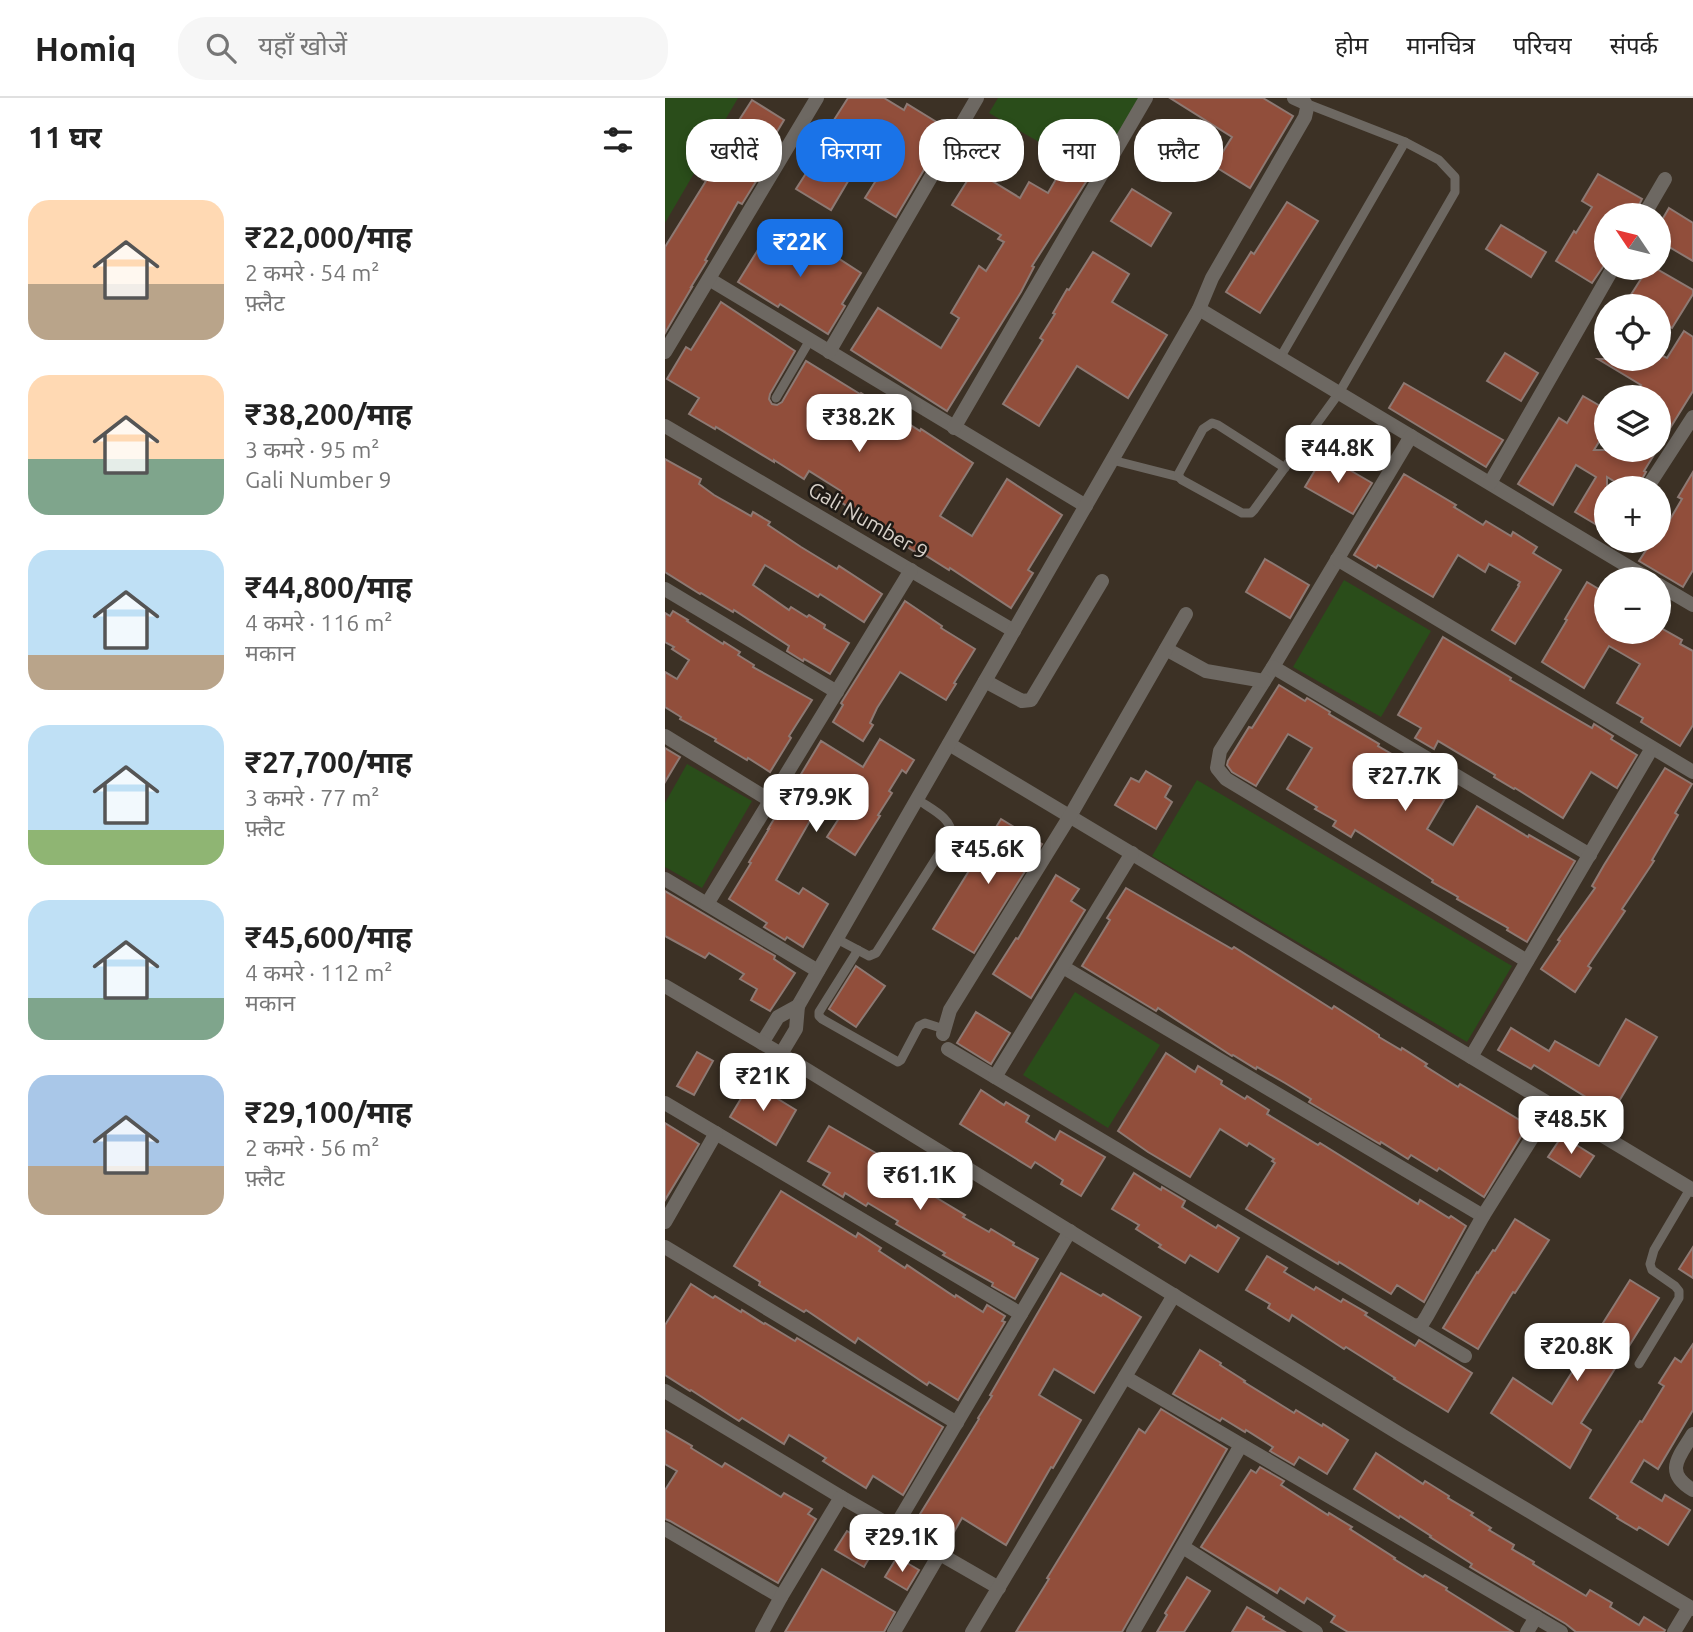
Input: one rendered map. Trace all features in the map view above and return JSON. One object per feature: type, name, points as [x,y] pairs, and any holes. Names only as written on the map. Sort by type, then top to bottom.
[{"type":"street","points":[[665,352],[817,98]]},
{"type":"street","points":[[829,352],[977,98]]},
{"type":"street","points":[[954,428],[1146,98]]},
{"type":"street","points":[[781,1054],[796,1029],[798,1006],[1199,309],[1212,278],[1305,117],[1307,108],[1299,101]]},
{"type":"street","points":[[1651,203],[1665,178]]},
{"type":"street","points":[[709,279],[1086,506]]},
{"type":"street","points":[[1490,483],[1606,280]]},
{"type":"street","points":[[1199,309],[1490,483],[1594,539]]},
{"type":"street","points":[[1655,476],[1693,417]]},
{"type":"street","name":"Gali Number 9","points":[[665,426],[1014,631]]},
{"type":"street","points":[[1411,436],[1265,681],[1220,751],[1217,768],[1226,779],[1527,961]]},
{"type":"street","points":[[1616,553],[1634,567]]},
{"type":"street","points":[[1336,559],[1693,772]]},
{"type":"street","points":[[707,904],[911,570]]},
{"type":"street","points":[[985,681],[1022,701],[1031,700],[1102,580]]},
{"type":"street","points":[[665,589],[837,692]]},
{"type":"street","points":[[1671,592],[1693,605]]},
{"type":"street","points":[[944,1032],[950,1010],[1070,816],[1186,614]]},
{"type":"street","points":[[1165,649],[1206,671],[1265,681]]},
{"type":"street","points":[[1273,667],[1590,855]]},
{"type":"street","points":[[665,736],[771,801]]},
{"type":"street","points":[[949,744],[1691,1190]]},
{"type":"street","points":[[1471,1056],[1653,748]]},
{"type":"street","points":[[995,1077],[1132,853]]},
{"type":"street","points":[[665,879],[818,971]]},
{"type":"street","points":[[1063,967],[1483,1216]]},
{"type":"street","points":[[665,986],[781,1054],[1403,1436],[1691,1608],[1674,1632]]},
{"type":"street","points":[[762,1043],[778,1017],[798,1006]]},
{"type":"street","points":[[948,1049],[1465,1356]]},
{"type":"street","points":[[665,1103],[1021,1314]]},
{"type":"street","points":[[1415,1326],[1422,1324],[1427,1316],[1483,1216],[1552,1105]]},
{"type":"street","points":[[665,1222],[716,1133]]},
{"type":"street","points":[[895,1527],[1070,1231]]},
{"type":"street","points":[[665,1247],[957,1423]]},
{"type":"street","points":[[972,1632],[1174,1295]]},
{"type":"street","points":[[1125,1377],[1561,1632]]},
{"type":"street","points":[[665,1391],[999,1588]]},
{"type":"street","points":[[1693,1434],[1675,1466],[1676,1475],[1683,1484],[1693,1490]]},
{"type":"street","points":[[1133,1632],[1241,1445]]},
{"type":"street","points":[[762,1632],[841,1497]]},
{"type":"street","points":[[665,1529],[781,1597]]},
{"type":"street","points":[[1182,1547],[1316,1632]]},
{"type":"street","points":[[894,1632],[940,1553]]},
{"type":"street","points":[[1527,1632],[1536,1617]]},
{"type":"lane","points":[[1112,460],[1179,477],[1230,506],[1251,513],[1339,393],[1455,191],[1455,177],[1439,160],[1405,142],[1299,101]]},
{"type":"lane","points":[[1280,358],[1405,142]]},
{"type":"lane","points":[[776,398],[810,340]]},
{"type":"lane","points":[[1179,477],[1179,469],[1203,429],[1212,423],[1286,468]]},
{"type":"lane","points":[[837,939],[869,956],[876,953],[951,835],[951,825],[917,799]]},
{"type":"lane","points":[[858,950],[819,1016],[898,1062],[919,1026],[925,1023],[944,1032]]},
{"type":"lane","points":[[1639,1364],[1679,1298],[1679,1291],[1675,1286],[1652,1270],[1650,1264],[1654,1250],[1691,1190]]},
{"type":"green space","points":[[665,98],[738,98],[726,119],[686,119],[686,182],[689,182],[665,223]]},
{"type":"green space","points":[[998,98],[1143,98],[1120,136],[1120,119],[1038,119],[1038,141],[1024,133],[1024,119],[999,119],[989,113]]},
{"type":"green space","points":[[1344,580],[1431,631],[1381,717],[1293,667]]},
{"type":"green space","points":[[687,764],[752,801],[702,888],[665,867],[665,803]]},
{"type":"green space","points":[[1197,780],[1512,966],[1467,1042],[1152,856]]},
{"type":"green space","points":[[1075,992],[1160,1045],[1108,1128],[1023,1075]]},
{"type":"building","points":[[848,98],[884,98],[904,110],[907,104],[932,119],[919,119],[919,178],[896,217],[865,198],[875,182],[905,182],[905,119],[835,119]]},
{"type":"building","points":[[1170,98],[1263,98],[1293,116],[1250,188],[1223,172],[1223,152],[1232,137],[1223,131],[1223,119],[1203,119]]},
{"type":"building","points":[[752,100],[784,120],[782,123],[782,119],[740,119]]},
{"type":"building","points":[[1598,174],[1642,199],[1640,203],[1594,203],[1592,283],[1556,261],[1592,207],[1582,201]]},
{"type":"building","points":[[705,182],[756,182],[742,204],[738,202],[665,333],[665,247]]},
{"type":"building","points":[[800,182],[848,182],[831,210],[796,189]]},
{"type":"building","points":[[966,182],[994,182],[1020,198],[1029,182],[1048,193],[1054,182],[1086,182],[1032,266],[1034,267],[1021,292],[947,411],[851,350],[878,308],[941,348],[959,318],[951,313],[979,266],[986,271],[1004,242],[998,239],[1001,235],[952,205]]},
{"type":"building","points":[[1132,189],[1171,213],[1151,246],[1111,221]]},
{"type":"building","points":[[1287,202],[1318,221],[1260,313],[1226,292]]},
{"type":"building","points":[[1671,209],[1693,223],[1693,261],[1671,248]]},
{"type":"building","points":[[774,224],[821,253],[824,249],[861,273],[828,334],[738,282]]},
{"type":"building","points":[[1501,225],[1546,252],[1531,277],[1486,249]]},
{"type":"building","points":[[1093,252],[1129,274],[1112,302],[1167,335],[1128,398],[1077,366],[1039,426],[1003,404],[1043,340],[1040,338],[1067,289],[1069,290]]},
{"type":"building","points":[[1671,277],[1693,290],[1672,328],[1671,294],[1631,294],[1640,280],[1671,280]]},
{"type":"building","points":[[721,302],[795,351],[770,394],[772,404],[782,402],[806,361],[973,463],[940,516],[972,536],[1007,479],[1062,515],[1028,570],[1033,573],[1011,608],[950,568],[949,570],[893,538],[836,499],[841,491],[809,471],[804,479],[689,414],[699,398],[667,379],[686,347],[691,350]]},
{"type":"building","points":[[1684,331],[1693,337],[1693,391],[1671,427],[1671,385],[1641,385],[1618,371],[1671,371],[1671,352]]},
{"type":"building","points":[[1505,353],[1538,373],[1521,401],[1487,381]]},
{"type":"building","points":[[1404,383],[1503,440],[1486,467],[1389,408]]},
{"type":"building","points":[[1583,396],[1594,402],[1594,462],[1650,462],[1644,476],[1594,476],[1576,465],[1553,505],[1518,484],[1559,418],[1567,423]]},
{"type":"building","points":[[1324,455],[1372,483],[1353,514],[1305,487]]},
{"type":"building","points":[[665,459],[701,479],[699,484],[714,495],[751,516],[753,512],[770,522],[768,525],[801,547],[837,569],[839,566],[882,594],[864,622],[820,594],[818,597],[765,565],[753,585],[789,610],[791,607],[807,617],[809,615],[849,643],[830,674],[787,651],[789,646],[734,610],[733,612],[700,594],[665,572]]},
{"type":"building","points":[[1693,472],[1693,570],[1683,587],[1671,580],[1671,567],[1649,567],[1639,561],[1644,553],[1671,553],[1671,518],[1682,499],[1678,497]]},
{"type":"building","points":[[1404,474],[1456,505],[1454,507],[1483,525],[1486,521],[1511,536],[1513,532],[1537,547],[1533,553],[1561,570],[1515,644],[1492,630],[1520,582],[1489,564],[1485,572],[1458,555],[1433,597],[1378,565],[1376,568],[1354,555]]},
{"type":"building","points":[[1594,480],[1594,523],[1575,512]]},
{"type":"building","points":[[1265,559],[1309,585],[1290,618],[1246,592]]},
{"type":"building","points":[[1587,582],[1594,586],[1594,644],[1671,644],[1671,634],[1682,640],[1680,644],[1693,651],[1693,725],[1680,746],[1641,722],[1643,718],[1617,703],[1640,664],[1609,646],[1584,688],[1542,662],[1567,620],[1565,619]]},
{"type":"building","points":[[905,601],[975,649],[946,700],[900,672],[877,708],[870,723],[873,725],[863,741],[833,722],[843,705],[841,703]]},
{"type":"building","points":[[673,611],[740,652],[738,655],[754,665],[753,667],[812,700],[770,772],[715,741],[716,739],[680,719],[681,717],[665,707],[665,672],[677,679],[689,660],[665,642],[665,613],[670,616]]},
{"type":"building","points":[[1443,637],[1592,728],[1594,724],[1613,736],[1611,739],[1637,755],[1617,788],[1591,772],[1563,818],[1438,741],[1434,749],[1415,738],[1421,728],[1398,715]]},
{"type":"building","points":[[1279,685],[1305,701],[1307,698],[1379,744],[1378,746],[1428,775],[1430,771],[1453,785],[1427,829],[1453,845],[1477,806],[1575,861],[1527,942],[1457,899],[1458,897],[1432,882],[1433,880],[1355,830],[1351,837],[1333,826],[1336,821],[1287,789],[1312,748],[1288,734],[1256,786],[1232,772],[1227,765],[1228,761]]},
{"type":"building","points":[[880,739],[914,760],[906,773],[902,770],[889,791],[892,793],[878,815],[880,816],[855,855],[827,837],[856,792],[836,780],[827,791],[776,880],[799,894],[803,888],[828,904],[803,947],[787,937],[785,940],[764,927],[767,923],[729,899],[821,741],[863,767]]},
{"type":"building","points":[[665,748],[680,757],[665,782]]},
{"type":"building","points":[[1665,768],[1692,784],[1675,813],[1678,815],[1652,860],[1654,861],[1622,909],[1625,911],[1588,966],[1591,968],[1575,992],[1541,969],[1595,888],[1592,886],[1604,865]]},
{"type":"building","points":[[1146,771],[1171,786],[1165,797],[1172,802],[1156,829],[1115,805],[1131,778],[1139,782]]},
{"type":"building","points":[[1001,819],[1042,844],[974,953],[933,929]]},
{"type":"building","points":[[1056,875],[1079,889],[1071,901],[1085,910],[1031,998],[993,974],[1016,938],[1018,939]]},
{"type":"building","points":[[1126,888],[1232,949],[1234,947],[1332,1009],[1334,1006],[1379,1037],[1401,1050],[1402,1048],[1458,1087],[1460,1084],[1528,1125],[1484,1197],[1439,1168],[1437,1171],[1411,1155],[1408,1159],[1381,1142],[1380,1144],[1309,1102],[1311,1099],[1285,1083],[1232,1056],[1158,1008],[1156,1011],[1082,966]]},
{"type":"building","points":[[665,891],[775,956],[774,959],[795,973],[770,1011],[751,1000],[757,989],[740,979],[744,974],[709,953],[705,958],[665,936]]},
{"type":"building","points":[[856,966],[885,986],[856,1027],[829,1009]]},
{"type":"building","points":[[976,1012],[1010,1033],[991,1064],[957,1043]]},
{"type":"building","points":[[1626,1019],[1657,1037],[1612,1113],[1534,1065],[1531,1069],[1498,1050],[1511,1028],[1549,1051],[1555,1041],[1599,1066]]},
{"type":"building","points":[[697,1052],[713,1061],[694,1095],[677,1086]]},
{"type":"building","points":[[1166,1053],[1195,1072],[1198,1066],[1245,1099],[1247,1096],[1269,1110],[1267,1114],[1318,1145],[1320,1143],[1418,1204],[1420,1200],[1466,1226],[1424,1302],[1397,1285],[1391,1294],[1246,1209],[1275,1163],[1272,1161],[1274,1159],[1249,1143],[1247,1146],[1220,1129],[1190,1177],[1118,1131]]},
{"type":"building","points":[[752,1080],[796,1110],[776,1145],[730,1117]]},
{"type":"building","points":[[981,1090],[1004,1105],[1006,1102],[1029,1116],[1026,1122],[1055,1140],[1060,1131],[1105,1157],[1081,1196],[1061,1184],[1063,1180],[1035,1162],[1031,1168],[960,1124]]},
{"type":"building","points":[[665,1123],[699,1144],[665,1200]]},
{"type":"building","points":[[829,1126],[921,1179],[917,1186],[965,1215],[963,1217],[989,1232],[991,1229],[1038,1259],[1015,1299],[992,1286],[993,1283],[943,1255],[945,1253],[896,1224],[898,1221],[868,1203],[866,1206],[845,1193],[843,1197],[823,1185],[830,1173],[808,1161]]},
{"type":"building","points":[[1562,1136],[1594,1156],[1580,1177],[1548,1157]]},
{"type":"building","points":[[1134,1173],[1185,1201],[1182,1207],[1216,1228],[1218,1225],[1239,1238],[1218,1272],[1190,1255],[1185,1263],[1136,1229],[1139,1225],[1112,1209]]},
{"type":"building","points":[[781,1191],[856,1237],[858,1233],[881,1248],[879,1251],[905,1268],[907,1265],[955,1297],[956,1295],[983,1312],[987,1305],[1005,1316],[1002,1321],[1005,1322],[958,1400],[929,1382],[927,1385],[858,1338],[855,1343],[806,1310],[804,1312],[759,1285],[760,1282],[734,1266]]},
{"type":"building","points":[[1515,1219],[1549,1240],[1478,1349],[1443,1328],[1477,1272],[1493,1250],[1495,1251]]},
{"type":"building","points":[[1693,1247],[1693,1278],[1679,1269]]},
{"type":"building","points":[[1267,1256],[1287,1268],[1284,1272],[1314,1290],[1316,1287],[1341,1302],[1343,1299],[1415,1346],[1419,1340],[1472,1373],[1448,1412],[1292,1315],[1289,1321],[1268,1308],[1270,1304],[1246,1290]]},
{"type":"building","points":[[1061,1273],[1141,1317],[1094,1393],[1054,1369],[1039,1395],[1081,1420],[1006,1545],[962,1518],[946,1546],[941,1544],[912,1527],[979,1419],[992,1396],[990,1395]]},
{"type":"building","points":[[1630,1280],[1659,1298],[1581,1423],[1591,1430],[1570,1468],[1491,1413],[1513,1378],[1552,1404]]},
{"type":"building","points":[[691,1284],[795,1341],[797,1338],[943,1427],[903,1495],[873,1476],[866,1488],[823,1461],[826,1458],[789,1435],[784,1444],[742,1418],[739,1421],[665,1375],[665,1325]]},
{"type":"building","points":[[1693,1344],[1693,1410],[1658,1469],[1644,1460],[1631,1482],[1662,1501],[1665,1495],[1690,1510],[1668,1545],[1639,1527],[1637,1530],[1617,1518],[1618,1516],[1590,1498],[1664,1386],[1659,1383],[1675,1358],[1681,1362]]},
{"type":"building","points":[[1200,1350],[1294,1413],[1296,1410],[1348,1440],[1327,1474],[1299,1457],[1294,1465],[1270,1451],[1273,1447],[1246,1430],[1245,1432],[1222,1418],[1220,1421],[1173,1394]]},
{"type":"building","points":[[1161,1409],[1227,1449],[1122,1632],[1016,1632],[1139,1429],[1145,1433]]},
{"type":"building","points":[[665,1430],[722,1467],[725,1463],[781,1497],[784,1493],[812,1509],[808,1514],[816,1519],[778,1583],[665,1519],[665,1490],[677,1471],[665,1464]]},
{"type":"building","points":[[1376,1453],[1423,1484],[1425,1481],[1449,1496],[1448,1498],[1491,1528],[1489,1530],[1514,1545],[1512,1549],[1534,1562],[1533,1564],[1586,1596],[1590,1590],[1612,1603],[1610,1607],[1639,1625],[1644,1617],[1665,1630],[1664,1632],[1576,1632],[1470,1567],[1472,1564],[1431,1536],[1354,1489]]},
{"type":"building","points":[[1260,1467],[1284,1481],[1281,1485],[1352,1527],[1350,1529],[1394,1559],[1447,1588],[1446,1590],[1513,1632],[1348,1632],[1331,1622],[1335,1616],[1307,1598],[1304,1603],[1280,1588],[1277,1593],[1201,1547],[1251,1470],[1256,1473]]},
{"type":"building","points":[[847,1531],[875,1548],[864,1567],[835,1550]]},
{"type":"building","points":[[897,1557],[919,1570],[907,1590],[885,1577]]},
{"type":"building","points":[[822,1569],[895,1612],[884,1632],[785,1632]]},
{"type":"building","points":[[1187,1577],[1210,1591],[1184,1632],[1157,1632],[1167,1615],[1165,1613]]},
{"type":"building","points":[[1247,1607],[1264,1617],[1263,1619],[1285,1632],[1232,1632]]}]
